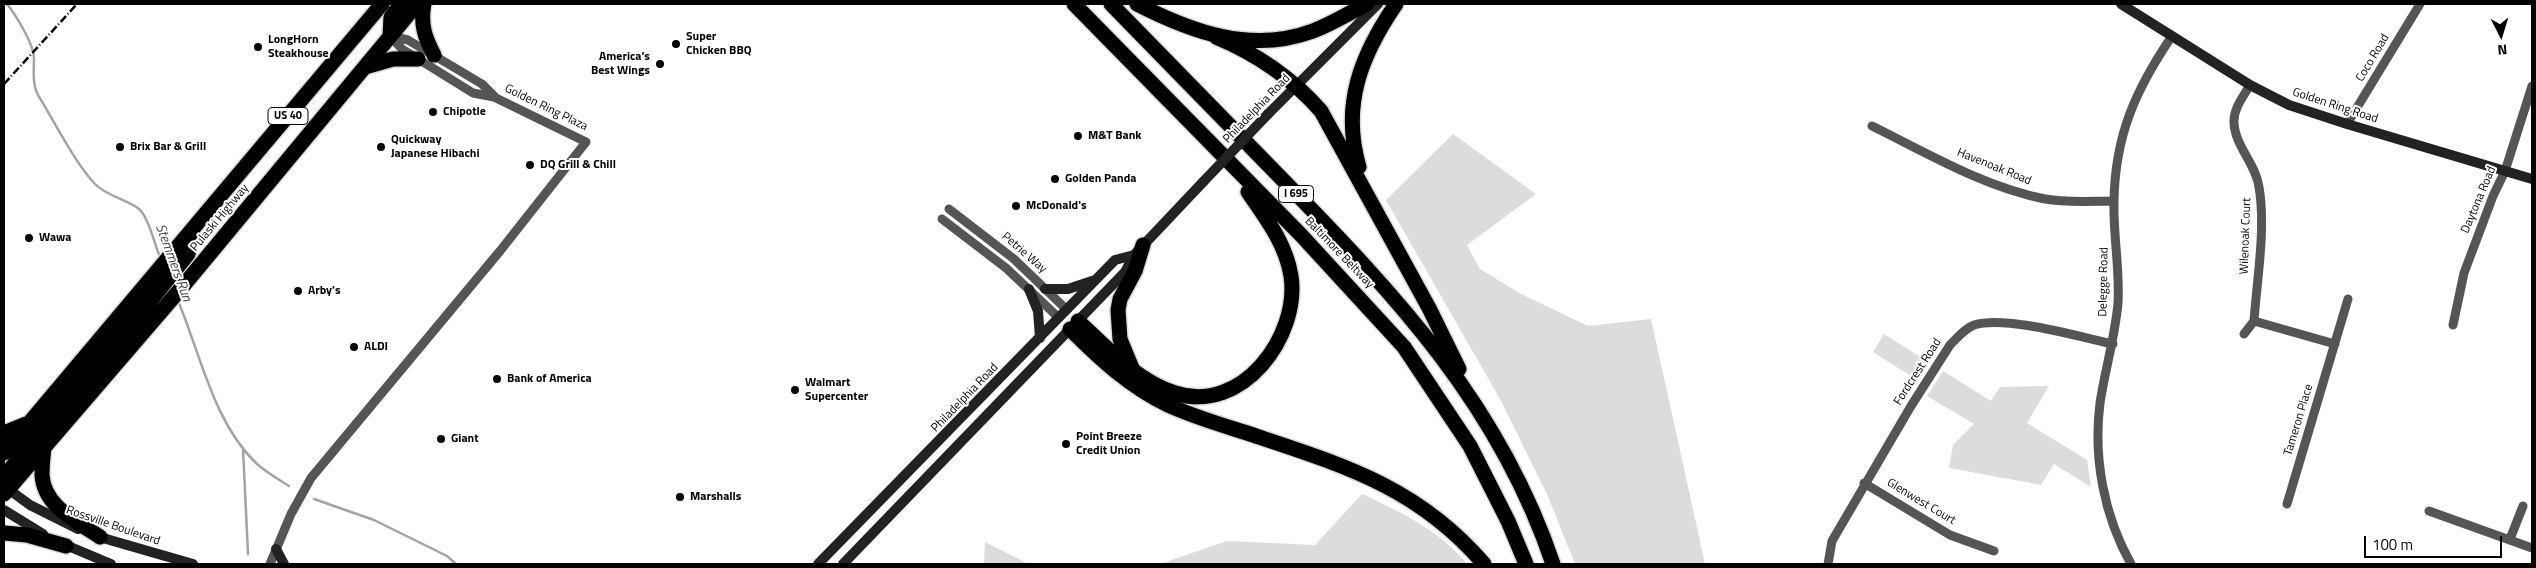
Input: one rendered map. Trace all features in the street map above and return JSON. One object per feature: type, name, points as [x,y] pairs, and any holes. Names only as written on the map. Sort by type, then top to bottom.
[{"type":"highway","name":"Pulaski Highway","points":[[172,264],[188,254],[193,228],[382,4]]},
{"type":"highway","points":[[390,36],[391,17],[401,4]]},
{"type":"highway","name":"Pulaski Highway","points":[[5,487],[44,448],[171,301],[417,4]]},
{"type":"highway","points":[[424,4],[422,26],[425,39],[434,55]]},
{"type":"highway","name":"Baltimore Beltway","points":[[1111,4],[1376,277],[1414,320],[1469,395],[1510,465],[1531,509],[1553,564]]},
{"type":"highway","points":[[1137,4],[1261,58],[1296,86],[1321,110],[1443,334],[1469,395]]},
{"type":"highway","points":[[1216,37],[1258,41],[1288,38],[1327,25],[1367,4]]},
{"type":"highway","points":[[1368,198],[1354,143],[1354,97],[1361,66],[1379,29],[1396,4]]},
{"type":"highway","name":"Baltimore Beltway","points":[[1076,7],[1360,296],[1414,361],[1453,417],[1486,475],[1526,564]]},
{"type":"highway","points":[[364,68],[393,59],[418,59]]},
{"type":"highway","points":[[1074,325],[1152,383],[1177,394],[1195,396],[1217,393],[1238,384],[1268,359],[1283,334],[1291,310],[1291,276],[1286,256],[1272,227],[1223,158]]},
{"type":"highway","points":[[1133,369],[1120,339],[1118,310],[1120,299],[1135,271],[1138,250]]},
{"type":"highway","points":[[4,453],[158,269],[172,264]]},
{"type":"highway","points":[[5,487],[26,448],[164,284],[172,264]]},
{"type":"highway","points":[[1074,325],[1122,377],[1166,404],[1213,422],[1348,467],[1398,491],[1452,531],[1484,564]]},
{"type":"highway","points":[[4,433],[28,424]]},
{"type":"highway","points":[[44,448],[42,473],[47,494],[64,513],[100,537]]},
{"type":"highway","points":[[4,534],[27,535],[66,546]]},
{"type":"main road","name":"Philadelphia Road","points":[[842,564],[1125,272],[1138,250],[1268,114],[1378,4]]},
{"type":"main road","name":"Golden Ring Road","points":[[2121,4],[2250,85],[2289,104],[2347,124],[2532,179]]},
{"type":"main road","name":"Philadelphia Road","points":[[818,564],[1115,260],[1138,250]]},
{"type":"main road","points":[[1045,289],[1068,289],[1096,280]]},
{"type":"main road","points":[[1029,289],[1038,311],[1040,338]]},
{"type":"main road","name":"Petrie Way","points":[[1067,310],[1074,325]]},
{"type":"main road","name":"Petrie Way","points":[[1059,318],[1074,325]]},
{"type":"main road","name":"Rossville Boulevard","points":[[5,487],[54,518],[100,537],[193,564]]},
{"type":"main road","points":[[4,510],[31,528],[66,546],[111,564]]},
{"type":"main road","points":[[276,549],[284,564]]},
{"type":"street","name":"Coco Road","points":[[2347,124],[2420,4]]},
{"type":"street","name":"Golden Ring Plaza","points":[[390,36],[408,40],[434,55],[482,84],[494,97]]},
{"type":"street","name":"Golden Ring Plaza","points":[[276,549],[299,497],[330,453],[500,251],[586,142],[494,97],[473,94],[402,49],[390,36]]},
{"type":"street","name":"Delegge Road","points":[[2131,564],[2120,543],[2108,509],[2099,454],[2100,401],[2113,344],[2118,286],[2114,201],[2118,159],[2126,124],[2145,77],[2172,36]]},
{"type":"street","name":"Wilenoak Court","points":[[2250,85],[2239,103],[2234,122],[2236,135],[2256,173],[2260,195],[2261,222],[2254,321]]},
{"type":"street","name":"Daytona Road","points":[[2453,325],[2464,274],[2493,196],[2505,171],[2532,86]]},
{"type":"street","name":"Havenoak Road","points":[[1872,126],[1986,180],[2016,191],[2054,200],[2114,201]]},
{"type":"street","name":"Petrie Way","points":[[949,209],[1014,259],[1067,310]]},
{"type":"street","name":"Petrie Way","points":[[942,219],[992,256],[1059,318]]},
{"type":"street","name":"Tameron Place","points":[[2287,504],[2348,299]]},
{"type":"street","points":[[2244,334],[2254,321],[2334,344]]},
{"type":"street","name":"Fordcrest Road","points":[[1828,564],[1832,541],[1864,484],[1950,345],[1965,330],[1980,324],[2001,323],[2113,344]]},
{"type":"street","name":"Glenwest Court","points":[[1864,484],[1950,535],[1994,551]]},
{"type":"street","points":[[2510,539],[2523,506]]},
{"type":"street","points":[[2430,512],[2532,548]]},
{"type":"street","points":[[270,564],[276,549]]},
{"type":"shaded area","points":[[1453,134],[1536,194],[1467,245],[1480,269],[1521,294],[1588,326],[1651,319],[1705,564],[1575,564],[1547,494],[1500,399],[1386,200]]},
{"type":"shaded area","points":[[1884,334],[1925,360],[1914,378],[1873,352]]},
{"type":"shaded area","points":[[1943,371],[1991,401],[2000,387],[2049,386],[2027,423],[2087,460],[2091,487],[2054,464],[2041,485],[1949,468],[1953,445],[1974,424],[1927,396]]},
{"type":"shaded area","points":[[1362,494],[1405,515],[1432,531],[1467,564],[1160,564],[1227,541],[1315,545]]},
{"type":"shaded area","points":[[985,542],[1029,564],[984,564]]},
{"type":"waterway","name":"Stemmers Run","points":[[7,4],[31,45],[34,58],[36,91],[65,141],[95,184],[141,211],[161,259]]},
{"type":"waterway","name":"Stemmers Run","points":[[178,301],[210,387],[229,428],[257,464],[289,486]]},
{"type":"waterway","points":[[243,448],[248,554]]},
{"type":"waterway","name":"Stemmers Run","points":[[314,499],[374,520],[447,556],[456,564]]},
{"type":"railway","points":[[4,84],[77,4]]},
{"type":"place","name":"Super Chicken BBQ","points":[[676,44]]},
{"type":"place","name":"LongHorn Steakhouse","points":[[258,47]]},
{"type":"place","name":"America’s Best Wings","points":[[660,64]]},
{"type":"place","name":"Chipotle","points":[[433,112]]},
{"type":"place","name":"M&T Bank","points":[[1078,136]]},
{"type":"place","name":"Brix Bar & Grill","points":[[120,147]]},
{"type":"place","name":"Quickway Japanese Hibachi","points":[[381,147]]},
{"type":"place","name":"DQ Grill & Chill","points":[[530,165]]},
{"type":"place","name":"Golden Panda","points":[[1055,179]]},
{"type":"place","name":"McDonald's","points":[[1016,206]]},
{"type":"place","name":"Wawa","points":[[29,238]]},
{"type":"place","name":"Arby's","points":[[298,291]]},
{"type":"place","name":"ALDI","points":[[354,347]]},
{"type":"place","name":"Bank of America","points":[[497,379]]},
{"type":"place","name":"Walmart Supercenter","points":[[795,390]]},
{"type":"place","name":"Giant","points":[[441,439]]},
{"type":"place","name":"Point Breeze Credit Union","points":[[1066,444]]},
{"type":"place","name":"Marshalls","points":[[680,497]]}]
